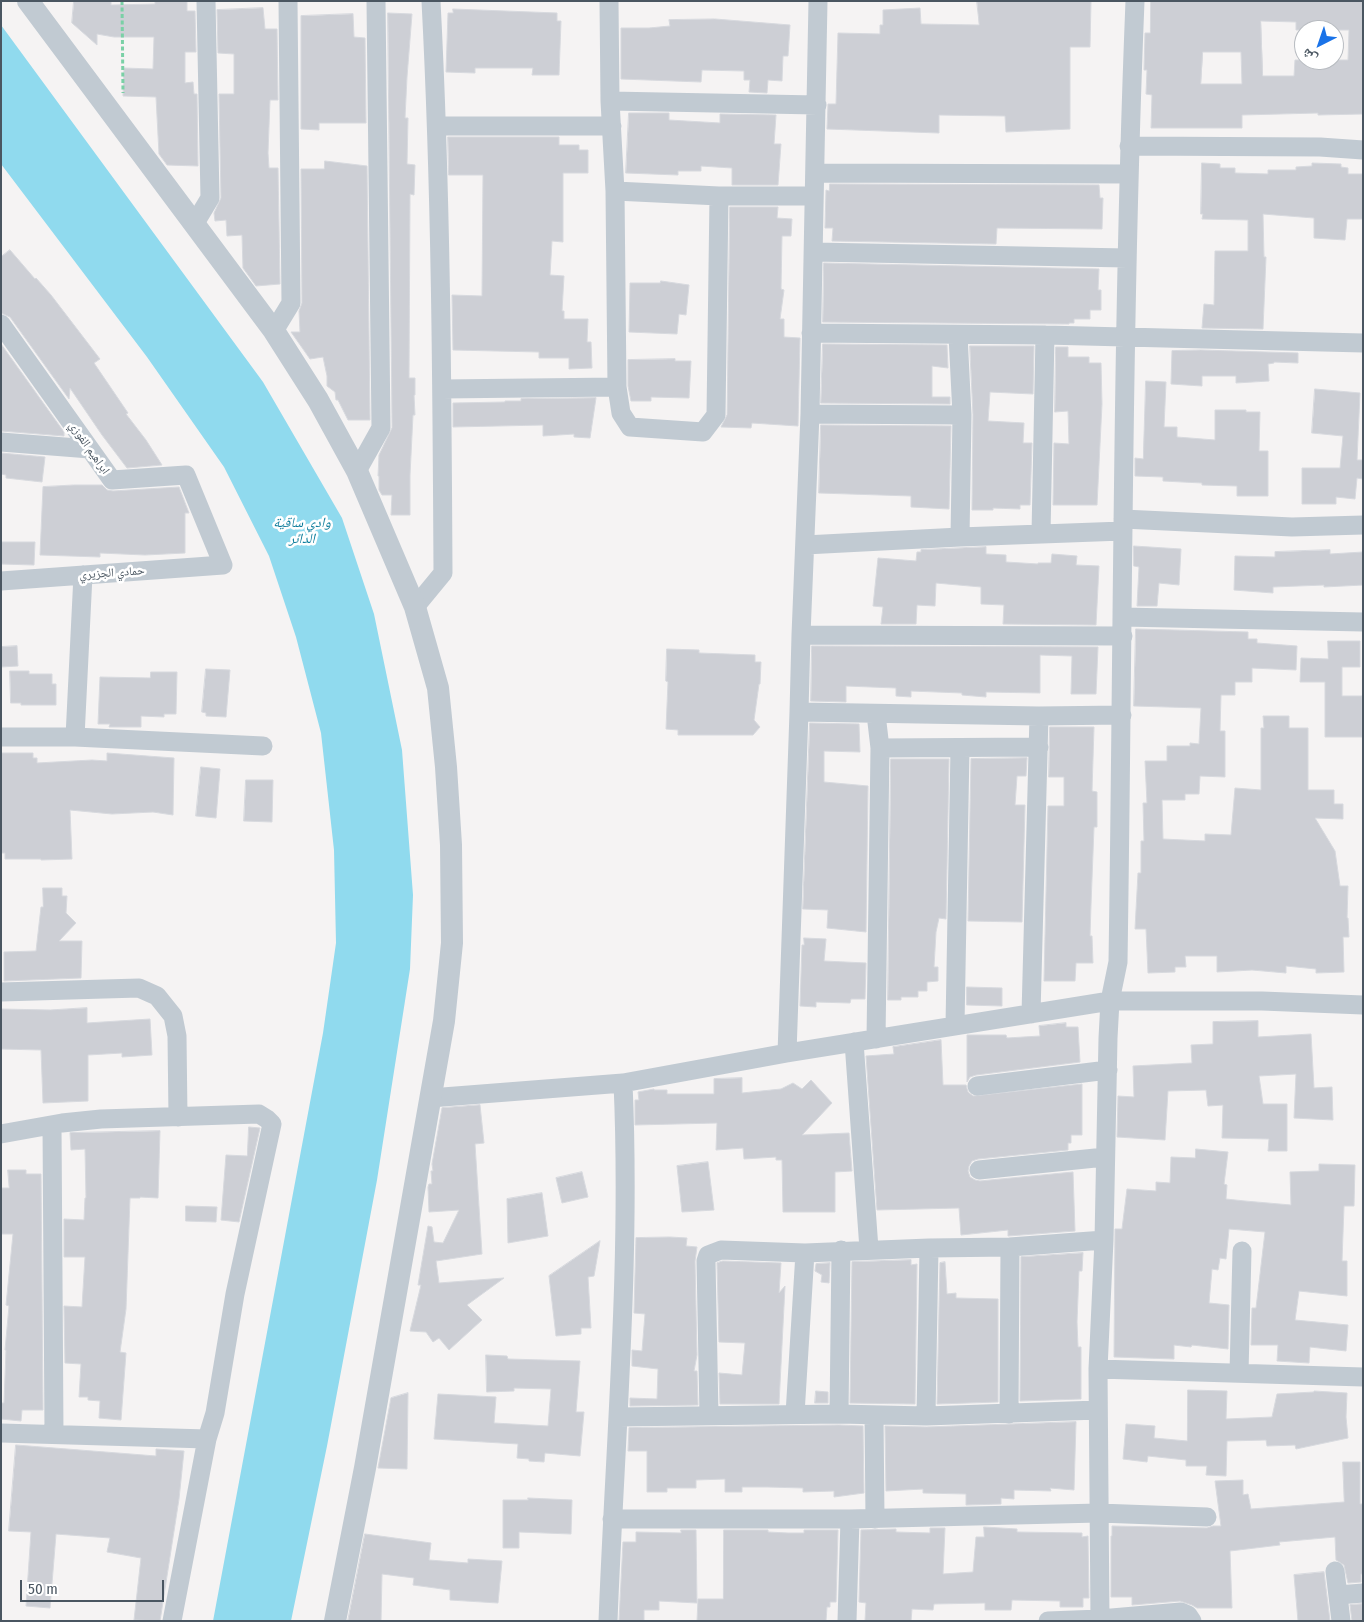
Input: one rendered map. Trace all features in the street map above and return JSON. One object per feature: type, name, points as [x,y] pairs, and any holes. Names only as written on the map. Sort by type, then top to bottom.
[{"type":"street","points":[[28,1],[274,331],[318,400],[357,471],[415,607],[438,688],[446,767],[453,894],[452,943],[444,1021],[365,1468],[335,1621]]},
{"type":"street","points":[[195,223],[210,198],[206,1]]},
{"type":"street","points":[[274,331],[291,303],[288,1]]},
{"type":"street","points":[[357,471],[381,428],[376,1]]},
{"type":"street","points":[[415,607],[443,573],[437,126],[431,1]]},
{"type":"street","points":[[609,1],[610,101],[615,191],[617,387],[621,413],[630,427],[703,432],[716,415],[719,196]]},
{"type":"street","points":[[787,1053],[810,414],[818,1]]},
{"type":"street","points":[[1100,1620],[1098,1369],[1104,1240],[1108,1038],[1110,1001],[1118,962],[1129,146],[1136,1]]},
{"type":"street","points":[[610,101],[817,105]]},
{"type":"street","points":[[437,126],[612,126]]},
{"type":"street","points":[[1129,146],[1320,147],[1363,150]]},
{"type":"street","points":[[815,173],[1129,174]]},
{"type":"street","points":[[615,191],[719,196],[814,196]]},
{"type":"street","points":[[814,252],[1127,258]]},
{"type":"street","name":"ابراهيم الفوزي","points":[[1,324],[112,480],[186,475],[223,565]]},
{"type":"street","points":[[811,333],[1045,335],[1363,343]]},
{"type":"street","points":[[958,335],[962,415],[960,537]]},
{"type":"street","points":[[1041,534],[1045,335]]},
{"type":"street","points":[[442,389],[617,387]]},
{"type":"street","points":[[810,414],[962,415]]},
{"type":"street","points":[[1,442],[90,449]]},
{"type":"street","points":[[805,545],[1041,534],[1123,525],[1292,527],[1363,524]]},
{"type":"street","name":"حمادي الجزيري","points":[[1,581],[223,565]]},
{"type":"street","points":[[75,737],[84,575]]},
{"type":"street","points":[[1122,617],[1363,622]]},
{"type":"street","points":[[801,635],[1123,636]]},
{"type":"street","points":[[800,712],[1039,716],[1122,715]]},
{"type":"street","points":[[876,714],[880,748],[876,1038]]},
{"type":"street","points":[[1031,1014],[1039,716]]},
{"type":"street","points":[[1,737],[75,737],[263,746]]},
{"type":"street","points":[[880,748],[1039,747]]},
{"type":"street","points":[[955,1025],[960,748]]},
{"type":"street","points":[[1,992],[139,988],[157,996],[173,1016],[177,1036],[178,1117]]},
{"type":"street","points":[[430,1098],[623,1083],[876,1038],[1110,1001],[1262,1001],[1363,1006]]},
{"type":"street","points":[[854,1042],[870,1249]]},
{"type":"street","points":[[977,1086],[1108,1070]]},
{"type":"street","points":[[608,1621],[625,1263],[626,1145],[623,1083]]},
{"type":"street","points":[[1,1134],[101,1119],[259,1114],[272,1124],[235,1294],[215,1412],[208,1438],[172,1621]]},
{"type":"street","points":[[52,1125],[54,1434]]},
{"type":"street","points":[[979,1170],[1106,1157]]},
{"type":"street","points":[[709,1415],[706,1261],[708,1255],[721,1250],[805,1253],[870,1249],[1010,1247],[1104,1240]]},
{"type":"street","points":[[1009,1414],[1010,1247]]},
{"type":"street","points":[[926,1416],[929,1248]]},
{"type":"street","points":[[839,1414],[841,1250]]},
{"type":"street","points":[[1239,1373],[1242,1252]]},
{"type":"street","points":[[795,1414],[805,1253]]},
{"type":"street","points":[[1098,1369],[1363,1377]]},
{"type":"street","points":[[619,1417],[795,1414],[926,1416],[1098,1410]]},
{"type":"street","points":[[874,1416],[874,1519]]},
{"type":"street","points":[[1,1433],[208,1438]]},
{"type":"street","points":[[612,1519],[874,1519],[1099,1512],[1207,1517]]},
{"type":"street","points":[[847,1621],[850,1519]]},
{"type":"street","points":[[1334,1571],[1341,1621]]},
{"type":"street","points":[[1338,1596],[1363,1594]]},
{"type":"street","points":[[1048,1621],[1100,1620],[1181,1612],[1188,1615],[1192,1621]]},
{"type":"path","points":[[122,1],[123,129]]},
{"type":"water","name":"وادي ساقية الدائر","points":[[1,25],[263,382],[342,518],[374,614],[402,750],[413,895],[410,969],[377,1180],[327,1446],[291,1621],[213,1621],[323,1033],[336,943],[334,850],[321,733],[296,637],[269,556],[224,467],[147,357],[1,164]]},
{"type":"building","points":[[74,1],[111,1],[111,5],[155,4],[155,1],[187,1],[187,11],[195,11],[196,52],[185,52],[185,83],[193,82],[194,94],[197,94],[198,166],[167,165],[159,154],[156,97],[123,96],[124,68],[153,69],[154,37],[114,37],[97,34],[97,45],[72,23]]},
{"type":"building","points":[[977,1],[1091,1],[1090,47],[1070,47],[1070,129],[1006,132],[1005,116],[939,115],[939,133],[827,129],[828,104],[836,104],[838,33],[880,34],[880,25],[883,25],[883,10],[920,8],[921,24],[979,25]]},
{"type":"building","points":[[1151,1],[1363,1],[1362,114],[1242,115],[1242,128],[1151,128],[1152,95],[1146,94],[1147,70],[1144,70],[1145,33],[1150,33]],"holes":[[[1203,52],[1241,52],[1242,84],[1201,84]]]},
{"type":"building","points":[[263,8],[265,29],[277,29],[278,100],[270,100],[268,153],[269,168],[278,168],[280,284],[256,286],[243,268],[242,235],[227,236],[226,220],[215,221],[214,213],[221,198],[219,94],[234,94],[234,54],[218,53],[217,10]]},
{"type":"building","points":[[453,9],[557,13],[557,21],[561,21],[559,75],[532,75],[533,68],[475,68],[475,73],[446,72],[448,13],[453,13]]},
{"type":"building","points":[[388,13],[412,14],[405,118],[408,118],[407,164],[415,165],[414,195],[410,194],[409,378],[415,378],[415,415],[413,415],[410,475],[410,515],[391,515],[392,495],[382,495],[379,490],[378,476],[379,455],[392,428]]},
{"type":"building","points":[[353,14],[354,37],[365,38],[366,123],[319,123],[319,130],[301,129],[301,16]]},
{"type":"building","points":[[715,19],[790,25],[788,56],[783,56],[782,81],[768,80],[767,93],[749,92],[750,80],[744,80],[744,71],[702,70],[701,82],[621,79],[621,28],[670,26],[669,20]]},
{"type":"building","points":[[629,113],[669,113],[669,120],[720,123],[720,114],[776,115],[774,144],[781,144],[778,185],[732,185],[732,168],[701,166],[701,171],[678,171],[678,175],[626,173]]},
{"type":"building","points":[[448,137],[559,137],[559,145],[579,145],[579,150],[588,150],[588,173],[563,173],[563,242],[552,241],[550,275],[564,276],[562,311],[564,311],[564,319],[588,319],[587,342],[591,342],[592,368],[569,369],[569,358],[539,358],[539,352],[453,350],[452,295],[482,296],[483,175],[449,175]]},
{"type":"building","points":[[325,161],[367,166],[370,420],[348,420],[338,400],[336,400],[335,392],[327,386],[323,357],[310,359],[291,332],[300,332],[299,311],[302,303],[301,169],[324,169]]},
{"type":"building","points":[[1202,163],[1220,164],[1220,168],[1235,168],[1235,173],[1268,174],[1268,170],[1296,170],[1296,167],[1312,166],[1312,163],[1341,164],[1341,167],[1348,168],[1348,174],[1363,174],[1363,219],[1347,219],[1345,240],[1314,238],[1314,218],[1263,214],[1264,257],[1266,257],[1263,329],[1202,328],[1204,304],[1214,305],[1215,251],[1248,251],[1248,220],[1202,219]]},
{"type":"building","points":[[830,184],[1099,185],[1100,198],[1103,198],[1102,229],[997,228],[996,244],[832,241],[833,228],[825,228],[826,190],[829,191]]},
{"type":"building","points":[[730,207],[778,207],[777,218],[792,219],[791,236],[782,236],[781,289],[784,290],[780,319],[784,319],[784,337],[800,338],[798,426],[752,423],[751,428],[721,427],[727,415]]},
{"type":"building","points":[[10,250],[51,295],[100,359],[94,363],[128,413],[126,414],[162,465],[127,468],[70,388],[69,399],[10,317],[1,313],[1,257]]},
{"type":"building","points":[[824,263],[1099,269],[1098,290],[1101,290],[1101,310],[1090,310],[1090,319],[1074,319],[1074,323],[1069,324],[823,322]]},
{"type":"building","points":[[661,281],[689,285],[686,315],[679,314],[677,334],[629,332],[630,283],[660,283]]},
{"type":"building","points":[[1,344],[64,432],[64,436],[1,431]]},
{"type":"building","points":[[823,344],[947,345],[948,368],[932,366],[932,397],[950,397],[950,404],[821,403]]},
{"type":"building","points":[[970,346],[1034,346],[1033,394],[990,392],[988,421],[1024,423],[1023,443],[1032,443],[1030,505],[1020,505],[1020,509],[993,508],[993,510],[972,510],[973,415]]},
{"type":"building","points":[[1056,347],[1068,347],[1068,357],[1089,357],[1089,363],[1101,363],[1102,404],[1097,505],[1053,505],[1054,443],[1069,444],[1068,411],[1055,412]]},
{"type":"building","points":[[1172,351],[1298,353],[1298,363],[1274,362],[1268,364],[1269,381],[1236,383],[1236,376],[1202,376],[1202,386],[1171,384]]},
{"type":"building","points":[[675,359],[675,361],[691,361],[689,398],[651,397],[651,401],[631,401],[628,386],[628,360]]},
{"type":"building","points":[[1146,381],[1166,382],[1164,427],[1177,427],[1177,437],[1215,440],[1215,410],[1260,412],[1259,451],[1268,451],[1268,496],[1237,496],[1237,486],[1202,485],[1202,483],[1163,481],[1163,477],[1135,476],[1135,458],[1143,459]]},
{"type":"building","points":[[1315,389],[1360,393],[1357,460],[1363,460],[1363,479],[1357,478],[1355,499],[1336,497],[1336,504],[1302,504],[1302,468],[1340,468],[1343,436],[1312,433]]},
{"type":"building","points":[[596,398],[590,438],[574,437],[574,434],[543,436],[543,425],[453,427],[453,403],[505,402],[521,401],[521,399]]},
{"type":"building","points":[[821,425],[951,426],[949,509],[911,507],[911,496],[819,493]]},
{"type":"building","points":[[1,453],[45,457],[42,482],[6,478],[6,475],[1,474]]},
{"type":"building","points":[[102,485],[107,490],[113,491],[179,487],[189,513],[185,513],[185,553],[145,555],[100,553],[100,557],[40,555],[43,487]]},
{"type":"building","points":[[1,542],[35,542],[34,565],[1,564]]},
{"type":"building","points":[[1134,546],[1181,549],[1179,585],[1159,583],[1157,606],[1137,606],[1139,567],[1134,566]]},
{"type":"building","points":[[986,547],[986,554],[1006,555],[1006,562],[1051,563],[1052,554],[1077,556],[1076,565],[1099,566],[1096,625],[1003,624],[1004,605],[981,604],[981,587],[936,583],[935,606],[917,605],[916,624],[881,624],[883,607],[873,606],[878,558],[916,561],[917,552],[921,552],[921,550]]},
{"type":"building","points":[[1330,550],[1330,554],[1363,552],[1363,585],[1273,587],[1273,593],[1234,590],[1235,556],[1275,557],[1275,552]]},
{"type":"building","points":[[1136,629],[1248,632],[1248,639],[1257,639],[1257,643],[1297,646],[1296,670],[1252,668],[1252,682],[1235,682],[1235,695],[1221,695],[1220,731],[1225,731],[1225,777],[1200,776],[1199,794],[1185,794],[1185,800],[1162,800],[1163,839],[1205,841],[1205,834],[1231,835],[1235,788],[1261,790],[1261,728],[1264,728],[1263,716],[1289,716],[1289,728],[1308,728],[1308,790],[1334,790],[1334,804],[1343,804],[1343,819],[1315,818],[1335,851],[1340,886],[1348,886],[1347,918],[1349,937],[1343,937],[1344,972],[1316,973],[1316,969],[1286,966],[1286,973],[1252,970],[1217,972],[1217,956],[1185,956],[1186,967],[1175,967],[1175,972],[1148,973],[1146,929],[1135,929],[1138,873],[1141,873],[1141,841],[1144,841],[1143,803],[1147,803],[1145,761],[1167,761],[1167,746],[1190,746],[1190,743],[1199,744],[1201,708],[1134,706]]},
{"type":"building","points":[[1328,641],[1360,641],[1360,667],[1342,667],[1342,696],[1362,696],[1362,737],[1325,737],[1325,682],[1300,682],[1301,658],[1328,659]]},
{"type":"building","points":[[17,646],[18,666],[1,667],[1,647]]},
{"type":"building","points":[[812,646],[1098,647],[1096,694],[1071,694],[1072,656],[1040,655],[1040,693],[986,692],[986,697],[962,695],[962,693],[911,691],[911,697],[896,696],[896,688],[846,686],[846,702],[811,701]]},
{"type":"building","points":[[667,649],[699,650],[699,653],[755,655],[755,662],[761,662],[760,684],[754,720],[760,727],[753,735],[678,735],[678,730],[666,729]]},
{"type":"building","points":[[206,669],[230,670],[226,717],[206,716],[206,713],[202,712]]},
{"type":"building","points":[[10,671],[29,671],[29,674],[52,674],[52,684],[56,684],[56,705],[21,705],[21,703],[11,703]]},
{"type":"building","points":[[151,672],[177,672],[176,714],[164,714],[164,717],[141,716],[141,727],[109,727],[110,724],[98,724],[100,677],[150,678]]},
{"type":"building","points":[[810,723],[859,724],[860,752],[824,751],[824,782],[868,786],[866,932],[827,928],[828,910],[803,909]]},
{"type":"building","points":[[1050,727],[1094,727],[1092,791],[1097,792],[1097,827],[1094,827],[1090,936],[1092,936],[1093,963],[1076,963],[1075,981],[1044,981],[1048,806],[1064,806],[1064,777],[1049,777]]},
{"type":"building","points":[[1,753],[33,753],[33,758],[37,758],[37,763],[107,761],[107,753],[174,758],[173,815],[153,812],[112,814],[70,810],[72,859],[5,859],[5,853],[1,853]]},
{"type":"building","points":[[1027,758],[1026,776],[1017,776],[1015,805],[1025,805],[1022,922],[968,921],[971,759]]},
{"type":"building","points":[[891,759],[949,759],[946,919],[939,918],[936,932],[934,967],[938,967],[938,981],[927,982],[927,991],[918,991],[918,997],[901,997],[901,1000],[888,1000]]},
{"type":"building","points":[[201,767],[220,769],[216,818],[196,816]]},
{"type":"building","points":[[246,780],[273,780],[272,822],[244,821]]},
{"type":"building","points":[[43,888],[62,888],[62,896],[67,896],[66,913],[76,923],[59,941],[82,941],[81,978],[4,981],[4,952],[36,951],[41,907],[43,907]]},
{"type":"building","points":[[804,938],[826,939],[824,961],[866,963],[865,999],[851,999],[850,1003],[816,1002],[816,1007],[800,1006],[802,945],[804,945]]},
{"type":"building","points":[[967,987],[1002,988],[1002,1006],[967,1005]]},
{"type":"building","points":[[87,1008],[87,1023],[150,1019],[152,1055],[122,1057],[122,1053],[88,1055],[88,1101],[43,1103],[41,1050],[1,1049],[1,1009],[50,1010]]},
{"type":"building","points":[[1258,1021],[1258,1037],[1311,1034],[1314,1088],[1332,1087],[1333,1120],[1294,1118],[1296,1074],[1259,1076],[1263,1104],[1287,1104],[1287,1151],[1268,1151],[1269,1139],[1222,1138],[1223,1105],[1208,1106],[1206,1090],[1168,1091],[1165,1140],[1117,1137],[1118,1096],[1134,1097],[1133,1066],[1192,1063],[1191,1045],[1213,1044],[1213,1022]]},
{"type":"building","points":[[1066,1023],[1066,1027],[1078,1027],[1080,1062],[976,1075],[970,1077],[967,1082],[967,1035],[1006,1035],[1007,1038],[1040,1036],[1039,1026]]},
{"type":"building","points":[[941,1040],[943,1085],[966,1085],[968,1092],[973,1096],[1082,1084],[1082,1135],[1071,1135],[1071,1143],[1068,1143],[1068,1150],[978,1159],[972,1161],[968,1171],[970,1177],[980,1181],[1073,1172],[1075,1231],[1008,1236],[1008,1230],[961,1235],[959,1208],[877,1210],[866,1056],[894,1054],[893,1047]]},
{"type":"building","points":[[742,1078],[742,1093],[781,1089],[793,1083],[802,1089],[811,1080],[832,1103],[802,1135],[849,1133],[852,1171],[835,1172],[835,1212],[783,1212],[782,1160],[776,1160],[776,1157],[744,1159],[743,1148],[716,1150],[717,1123],[635,1125],[635,1100],[639,1100],[638,1092],[654,1089],[667,1090],[667,1094],[714,1094],[714,1079]]},
{"type":"building","points":[[480,1105],[484,1143],[475,1144],[482,1254],[436,1261],[439,1283],[504,1278],[467,1305],[482,1320],[449,1350],[439,1338],[433,1342],[426,1332],[410,1331],[421,1285],[418,1285],[428,1226],[432,1227],[434,1242],[443,1243],[459,1210],[429,1212],[428,1187],[429,1184],[432,1184],[431,1171],[433,1171],[432,1164],[442,1108]]},
{"type":"building","points":[[249,1127],[260,1128],[239,1222],[221,1220],[226,1155],[247,1156]]},
{"type":"building","points":[[160,1131],[158,1198],[130,1198],[126,1309],[120,1352],[126,1353],[121,1420],[99,1418],[100,1401],[88,1400],[88,1397],[79,1397],[81,1364],[65,1363],[64,1306],[82,1307],[85,1257],[64,1257],[64,1219],[84,1220],[86,1198],[85,1149],[71,1150],[70,1133]]},
{"type":"building","points":[[1196,1149],[1228,1152],[1224,1184],[1227,1185],[1226,1199],[1245,1201],[1291,1205],[1290,1172],[1319,1171],[1319,1164],[1355,1165],[1354,1206],[1344,1206],[1342,1261],[1347,1261],[1347,1296],[1299,1291],[1295,1320],[1348,1325],[1346,1351],[1310,1347],[1309,1363],[1277,1361],[1278,1345],[1251,1345],[1252,1308],[1256,1308],[1265,1232],[1229,1229],[1226,1259],[1220,1258],[1218,1270],[1212,1269],[1209,1303],[1229,1305],[1228,1349],[1174,1345],[1174,1359],[1114,1357],[1115,1229],[1122,1229],[1127,1189],[1156,1191],[1156,1182],[1170,1183],[1171,1157],[1195,1158]]},
{"type":"building","points":[[708,1162],[714,1210],[682,1212],[677,1166]]},
{"type":"building","points":[[8,1170],[26,1170],[26,1174],[41,1174],[43,1410],[22,1410],[21,1421],[1,1419],[1,1403],[4,1403],[5,1350],[9,1306],[6,1305],[13,1234],[1,1234],[1,1188],[9,1188]]},
{"type":"building","points":[[582,1172],[588,1197],[562,1203],[556,1178]]},
{"type":"building","points":[[542,1193],[548,1236],[508,1243],[507,1199]]},
{"type":"building","points":[[186,1206],[217,1207],[216,1222],[186,1221]]},
{"type":"building","points":[[636,1238],[687,1238],[686,1246],[697,1247],[695,1261],[697,1355],[694,1371],[697,1371],[698,1405],[630,1406],[630,1398],[657,1399],[658,1369],[632,1366],[632,1350],[642,1351],[645,1314],[634,1313]]},
{"type":"building","points":[[600,1241],[594,1276],[588,1277],[591,1328],[581,1328],[581,1334],[556,1336],[549,1276]]},
{"type":"building","points":[[1083,1253],[1082,1271],[1079,1271],[1077,1322],[1078,1347],[1081,1347],[1081,1399],[1020,1401],[1021,1257]]},
{"type":"building","points":[[911,1260],[911,1265],[917,1264],[915,1404],[850,1403],[852,1262]]},
{"type":"building","points":[[723,1261],[781,1263],[779,1293],[785,1286],[779,1404],[720,1404],[719,1373],[742,1375],[745,1343],[719,1342],[717,1263]]},
{"type":"building","points":[[945,1262],[947,1294],[956,1293],[956,1298],[998,1299],[998,1402],[937,1404],[940,1263]]},
{"type":"building","points":[[830,1263],[829,1283],[821,1282],[822,1275],[815,1271],[816,1264]]},
{"type":"building","points":[[486,1355],[507,1356],[508,1359],[580,1361],[576,1412],[584,1412],[580,1456],[545,1453],[544,1462],[529,1461],[529,1459],[517,1458],[518,1444],[434,1439],[438,1394],[496,1397],[494,1423],[548,1426],[551,1389],[514,1388],[514,1391],[487,1392]]},
{"type":"building","points":[[1188,1390],[1227,1391],[1226,1419],[1272,1417],[1277,1394],[1314,1391],[1347,1393],[1346,1417],[1348,1438],[1296,1449],[1295,1445],[1267,1446],[1266,1440],[1227,1441],[1226,1476],[1206,1475],[1207,1466],[1186,1466],[1186,1460],[1148,1456],[1147,1462],[1123,1459],[1126,1424],[1155,1426],[1154,1438],[1187,1441]]},
{"type":"building","points":[[816,1391],[828,1392],[828,1403],[815,1403]]},
{"type":"building","points":[[408,1393],[407,1469],[378,1468],[391,1398]]},
{"type":"building","points":[[1076,1422],[1074,1490],[1050,1488],[1051,1491],[1014,1490],[1014,1499],[1001,1498],[1001,1504],[966,1505],[966,1494],[923,1493],[923,1489],[886,1491],[885,1426],[926,1427]]},
{"type":"building","points":[[863,1426],[864,1493],[834,1497],[834,1491],[803,1492],[803,1488],[768,1487],[742,1487],[742,1492],[725,1492],[725,1479],[696,1480],[696,1488],[667,1488],[667,1492],[647,1492],[647,1451],[628,1451],[629,1428]]},
{"type":"building","points":[[16,1445],[156,1456],[156,1449],[184,1451],[179,1499],[160,1621],[134,1620],[141,1558],[107,1552],[110,1538],[56,1534],[50,1608],[26,1606],[31,1532],[9,1531]]},
{"type":"building","points":[[1343,1462],[1360,1462],[1360,1504],[1363,1504],[1363,1574],[1361,1574],[1361,1582],[1348,1583],[1344,1565],[1336,1560],[1335,1537],[1279,1542],[1280,1545],[1230,1551],[1232,1608],[1197,1608],[1180,1601],[1132,1605],[1132,1597],[1111,1597],[1112,1526],[1207,1528],[1221,1526],[1215,1481],[1243,1480],[1243,1495],[1248,1494],[1251,1509],[1344,1502]]},
{"type":"building","points":[[528,1498],[572,1500],[571,1534],[519,1532],[519,1548],[503,1548],[503,1500],[528,1500]]},
{"type":"building","points":[[984,1527],[1017,1529],[1017,1532],[1082,1533],[1082,1537],[1088,1536],[1089,1598],[1083,1598],[1083,1607],[1060,1607],[1060,1601],[1012,1600],[1011,1610],[985,1610],[985,1603],[934,1604],[933,1610],[912,1609],[911,1621],[865,1621],[866,1603],[859,1602],[861,1530],[896,1529],[896,1532],[930,1533],[930,1528],[945,1528],[943,1574],[973,1572],[976,1537],[984,1537]]},
{"type":"building","points":[[681,1530],[696,1530],[697,1603],[659,1601],[659,1610],[644,1610],[644,1621],[619,1621],[623,1542],[636,1542],[636,1532],[681,1533]]},
{"type":"building","points":[[724,1530],[768,1530],[768,1532],[804,1533],[804,1530],[838,1530],[836,1602],[830,1602],[830,1607],[827,1607],[826,1621],[697,1621],[698,1599],[723,1599]]},
{"type":"building","points":[[365,1534],[431,1543],[429,1560],[468,1563],[468,1559],[502,1561],[498,1603],[450,1600],[450,1590],[413,1585],[414,1578],[382,1574],[381,1621],[348,1621]]},
{"type":"building","points":[[1324,1572],[1330,1621],[1298,1621],[1294,1575]]},
{"type":"building","points":[[1362,1604],[1363,1621],[1352,1621],[1350,1605]]}]
